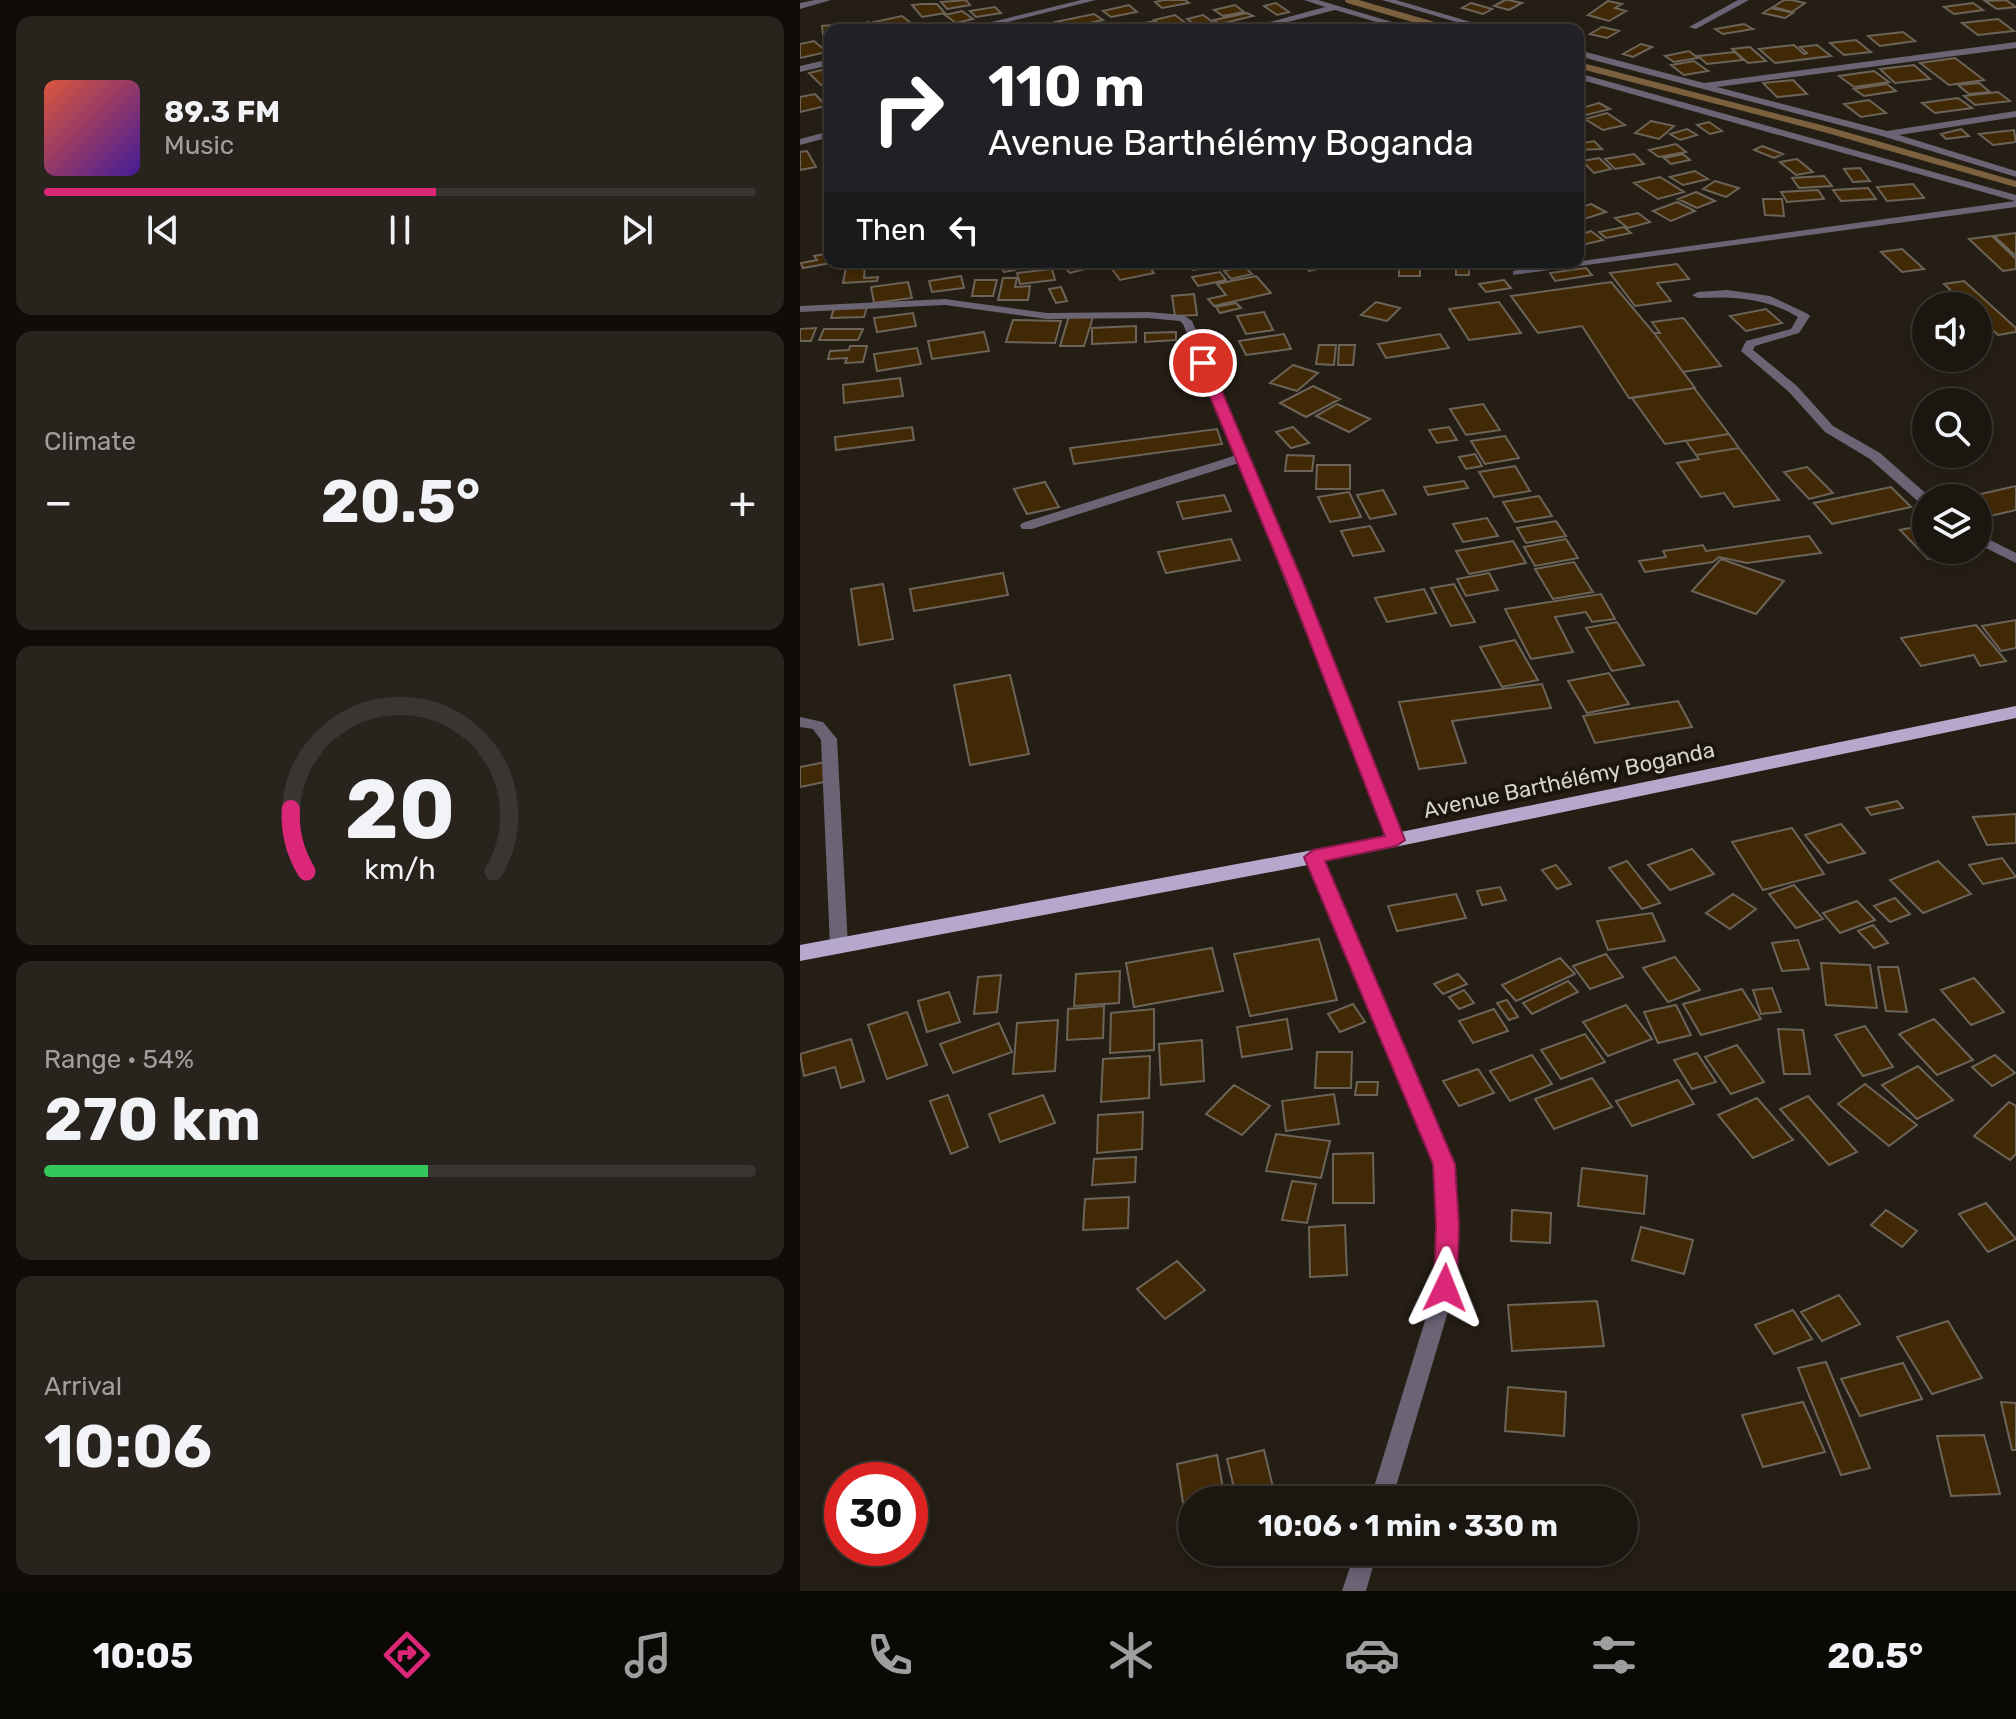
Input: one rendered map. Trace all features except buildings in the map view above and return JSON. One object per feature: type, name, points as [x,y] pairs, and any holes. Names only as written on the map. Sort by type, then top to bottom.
[{"type":"main road","name":"Avenue Barthélémy Boganda","points":[[800,953],[1313,857],[2016,712]]},
{"type":"street","points":[[800,6],[827,0]]},
{"type":"street","points":[[990,24],[1092,0]]},
{"type":"street","points":[[1308,0],[1392,24]]},
{"type":"street","points":[[1386,0],[1472,24]]},
{"type":"street","points":[[1693,27],[1745,0]]},
{"type":"street","points":[[1269,24],[1333,8]]},
{"type":"street","points":[[1702,85],[2016,45]]},
{"type":"street","points":[[1584,55],[1886,134],[2016,174]]},
{"type":"street","points":[[800,69],[824,63]]},
{"type":"street","points":[[1584,78],[2016,201]]},
{"type":"street","points":[[1886,134],[2016,114]]},
{"type":"street","points":[[800,142],[824,136]]},
{"type":"street","points":[[1584,263],[2016,201]]},
{"type":"street","points":[[1517,273],[1552,268]]},
{"type":"street","points":[[1698,295],[1733,292],[1762,296],[1786,304],[1804,316],[1795,331],[1750,344],[1747,351],[1793,389],[1829,429],[1875,456],[1912,489]]},
{"type":"street","points":[[800,309],[945,302],[1047,316],[1148,315],[1183,318],[1188,323],[1240,458],[1294,580],[1396,840]]},
{"type":"street","points":[[1027,526],[1240,458]]},
{"type":"street","points":[[1992,546],[2016,559]]},
{"type":"street","points":[[800,722],[818,725],[829,739],[839,946]]},
{"type":"street","points":[[1313,857],[1444,1164],[1448,1225],[1445,1288],[1385,1486]]},
{"type":"street","points":[[1354,1591],[1362,1566]]},
{"type":"waterway","points":[[1348,0],[1430,24]]},
{"type":"waterway","points":[[1584,67],[1828,130],[2016,184]]},
{"type":"route","points":[[1203,363],[1240,458],[1294,580],[1396,840],[1313,857],[1444,1164],[1448,1225],[1445,1288]]}]
